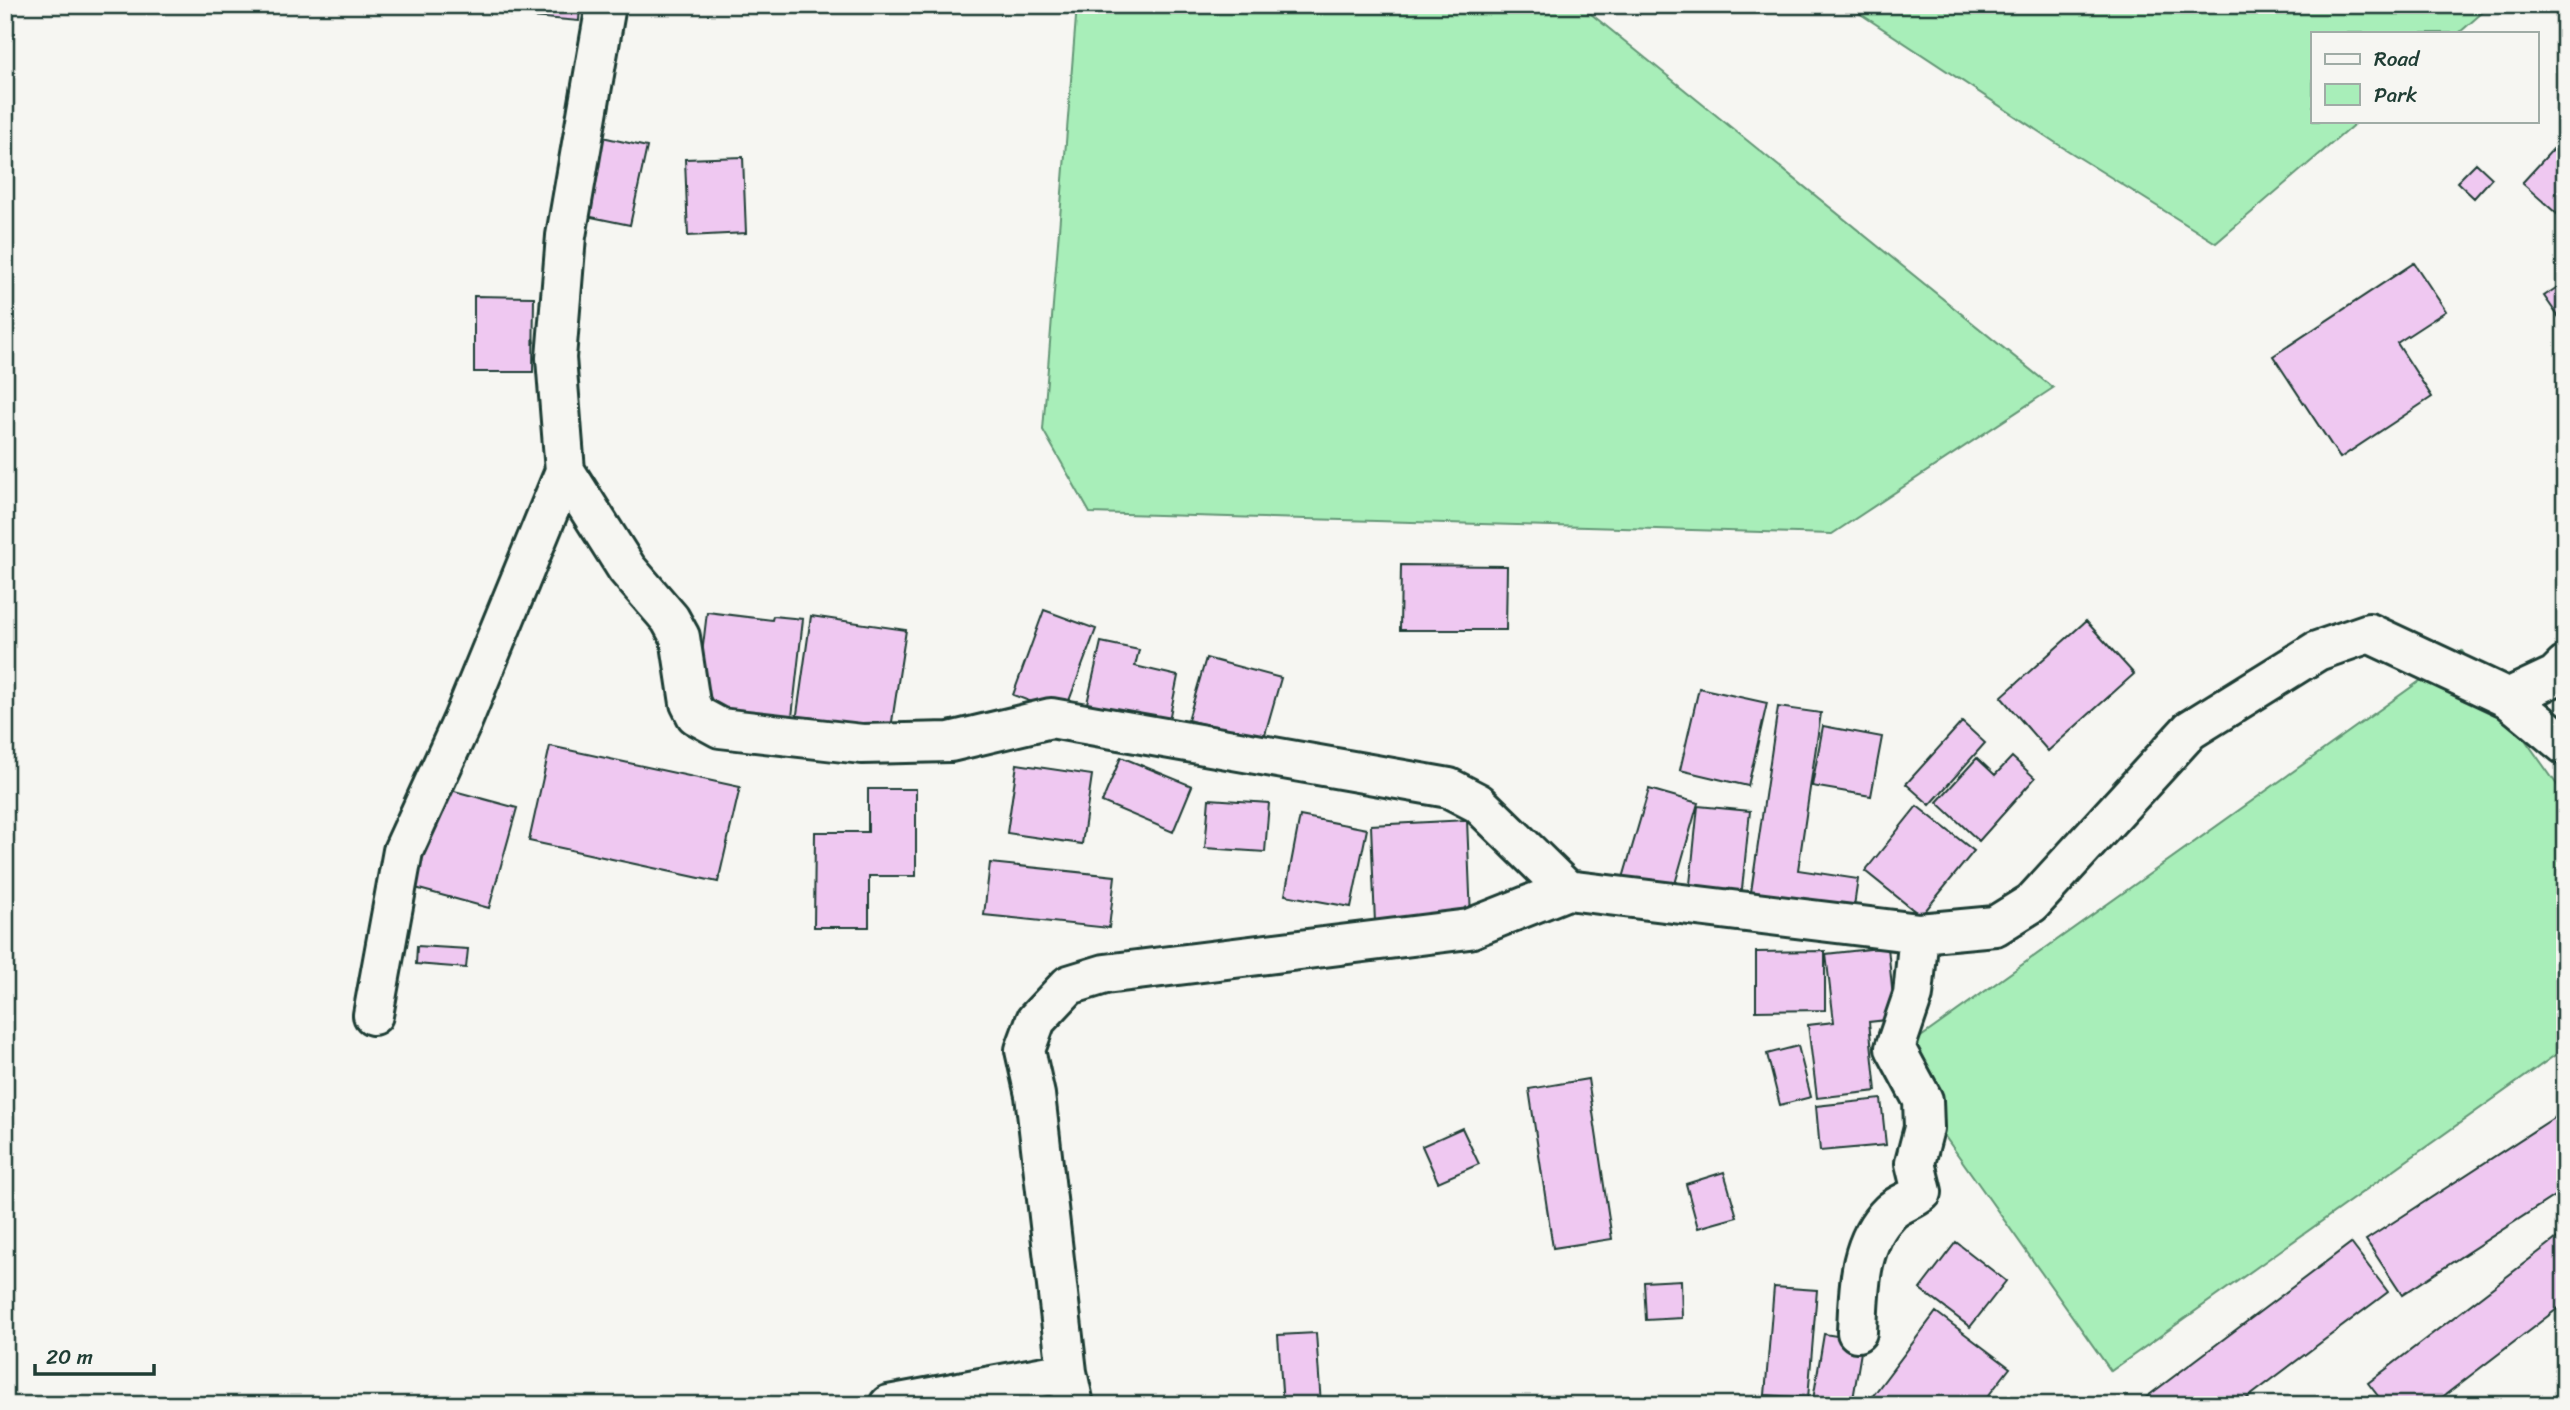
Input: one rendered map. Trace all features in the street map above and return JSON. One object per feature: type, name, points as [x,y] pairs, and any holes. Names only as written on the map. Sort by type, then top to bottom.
[{"type":"street","points":[[373,1015],[402,851],[463,722],[565,471],[556,358],[565,236],[606,5]]},
{"type":"street","points":[[565,471],[626,569],[676,628],[680,637],[690,703],[696,715],[706,723],[720,728],[862,744],[950,743],[1051,718],[1449,788],[1479,803],[1567,890]]},
{"type":"street","points":[[889,1405],[1070,1388],[1035,1095],[1025,1051],[1036,1020],[1069,985],[1105,974],[1469,929],[1567,890],[1919,933],[1995,926],[2032,903],[2190,730],[2318,651],[2369,633],[2508,698],[2565,745]]},
{"type":"street","points":[[2508,698],[2555,676],[2565,666]]},
{"type":"street","points":[[1857,1332],[1860,1277],[1872,1235],[1889,1213],[1922,1192],[1915,1163],[1924,1128],[1923,1100],[1895,1048],[1913,995],[1919,933]]},
{"type":"green space","points":[[1077,5],[1580,5],[2053,388],[1832,534],[1090,513],[1043,430]]},
{"type":"green space","points":[[1847,5],[2491,5],[2460,32],[2311,32],[2311,122],[2357,122],[2216,243],[2059,145]]},
{"type":"green space","points":[[2462,651],[2565,796],[2565,1048],[2111,1371],[1890,1059]]},
{"type":"building","points":[[510,5],[580,5],[579,21],[509,15]]},
{"type":"building","points":[[589,134],[647,147],[630,225],[572,213]]},
{"type":"building","points":[[2565,136],[2565,221],[2522,183]]},
{"type":"building","points":[[743,157],[746,233],[688,236],[685,159]]},
{"type":"building","points":[[2476,163],[2492,178],[2474,198],[2457,182]]},
{"type":"building","points":[[2414,263],[2446,311],[2397,343],[2432,397],[2340,458],[2273,356]]},
{"type":"building","points":[[2565,282],[2565,326],[2544,296]]},
{"type":"building","points":[[474,296],[534,297],[533,372],[474,372]]},
{"type":"building","points":[[1401,565],[1507,566],[1506,630],[1400,630]]},
{"type":"building","points":[[1044,610],[1096,629],[1064,714],[1013,695]]},
{"type":"building","points":[[707,612],[772,620],[773,616],[803,619],[792,717],[696,705]]},
{"type":"building","points":[[811,616],[906,630],[890,735],[796,721]]},
{"type":"building","points":[[2086,621],[2134,674],[2048,751],[2001,697]]},
{"type":"building","points":[[1101,642],[1139,650],[1135,666],[1178,676],[1167,730],[1085,712]]},
{"type":"building","points":[[1206,658],[1281,678],[1263,741],[1188,720]]},
{"type":"building","points":[[1699,688],[1767,703],[1748,786],[1680,770]]},
{"type":"building","points":[[1778,707],[1821,713],[1798,870],[1858,879],[1853,913],[1750,899]]},
{"type":"building","points":[[1962,722],[1985,743],[1930,805],[1906,784]]},
{"type":"building","points":[[1823,726],[1882,737],[1871,796],[1812,786]]},
{"type":"building","points":[[550,746],[740,787],[718,882],[529,841]]},
{"type":"building","points":[[1121,757],[1192,786],[1173,832],[1102,802]]},
{"type":"building","points":[[2012,757],[2035,778],[1979,841],[1937,802],[1977,758],[1995,775]]},
{"type":"building","points":[[1017,764],[1092,775],[1082,844],[1007,833]]},
{"type":"building","points":[[436,786],[517,808],[489,908],[408,886]]},
{"type":"building","points":[[868,789],[916,789],[916,876],[869,876],[869,927],[814,927],[815,832],[868,832]]},
{"type":"building","points":[[1649,789],[1698,803],[1671,898],[1621,885]]},
{"type":"building","points":[[1209,799],[1269,803],[1265,852],[1205,848]]},
{"type":"building","points":[[1698,806],[1750,811],[1741,899],[1689,894]]},
{"type":"building","points":[[1917,806],[1974,851],[1921,916],[1865,871]]},
{"type":"building","points":[[1300,816],[1367,829],[1351,907],[1285,895]]},
{"type":"building","points":[[1467,820],[1471,918],[1375,923],[1371,825]]},
{"type":"building","points":[[990,863],[1115,876],[1109,928],[984,915]]},
{"type":"building","points":[[417,946],[468,949],[466,968],[416,964]]},
{"type":"building","points":[[1888,947],[1895,1019],[1869,1022],[1876,1091],[1817,1098],[1808,1025],[1834,1022],[1826,954]]},
{"type":"building","points":[[1825,951],[1825,1010],[1756,1011],[1756,952]]},
{"type":"building","points":[[1798,1046],[1811,1097],[1780,1105],[1767,1054]]},
{"type":"building","points":[[1588,1079],[1612,1239],[1553,1248],[1529,1089]]},
{"type":"building","points":[[1881,1099],[1886,1145],[1820,1151],[1816,1106]]},
{"type":"building","points":[[2555,1117],[2565,1131],[2565,1189],[2402,1295],[2366,1240]]},
{"type":"building","points":[[1462,1128],[1479,1164],[1438,1182],[1422,1146]]},
{"type":"building","points":[[1724,1172],[1737,1217],[1698,1228],[1686,1184]]},
{"type":"building","points":[[2565,1232],[2565,1303],[2432,1405],[2385,1405],[2368,1383]]},
{"type":"building","points":[[1956,1242],[2006,1281],[1970,1327],[1920,1289]]},
{"type":"building","points":[[2351,1243],[2388,1292],[2238,1405],[2136,1405]]},
{"type":"building","points":[[1681,1280],[1682,1318],[1646,1320],[1644,1282]]},
{"type":"building","points":[[1774,1287],[1817,1290],[1808,1398],[1765,1395]]},
{"type":"building","points":[[1936,1312],[2010,1368],[1981,1405],[1866,1405]]},
{"type":"building","points":[[1316,1333],[1321,1405],[1283,1405],[1278,1335]]},
{"type":"building","points":[[1824,1334],[1863,1340],[1852,1405],[1813,1400]]}]
